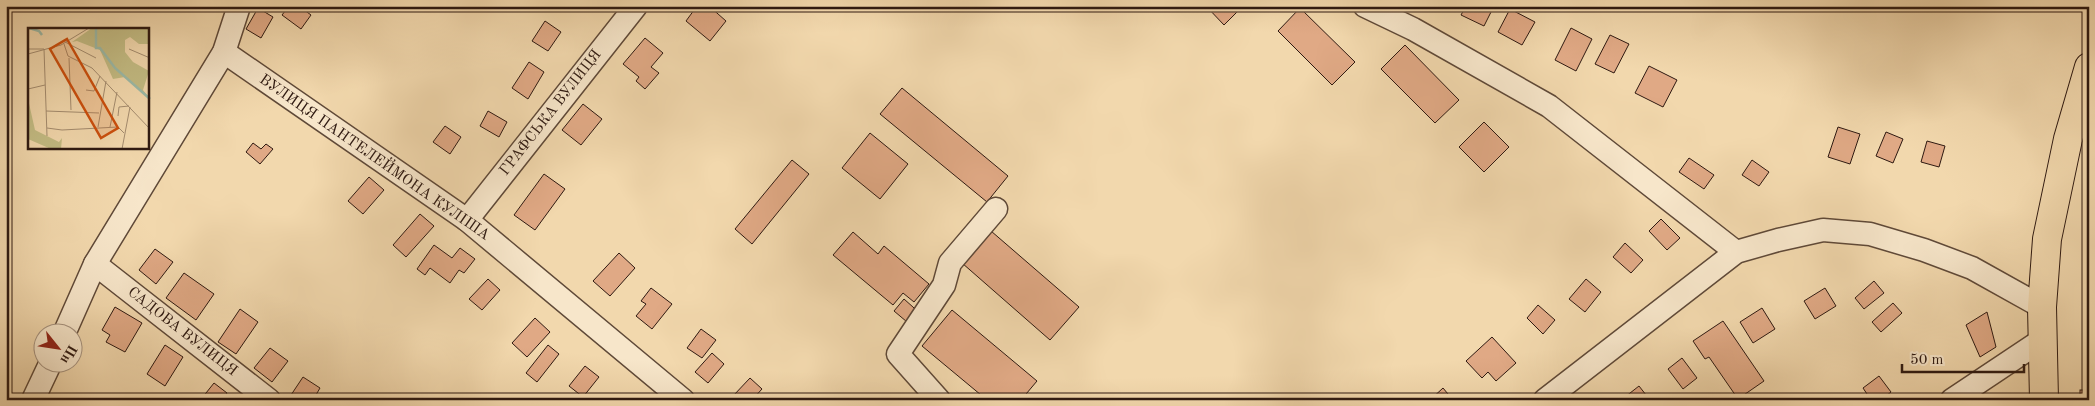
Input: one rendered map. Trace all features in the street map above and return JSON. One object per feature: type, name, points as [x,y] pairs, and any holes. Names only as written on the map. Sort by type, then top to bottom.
[{"type":"main road","points":[[2044,400],[2042,307],[2047,239],[2068,139],[2089,68]]},
{"type":"street","points":[[68,324],[95,264],[224,52],[239,6]]},
{"type":"street","name":"ГРАФСЬКА ВУЛИЦЯ","points":[[467,220],[636,6]]},
{"type":"street","points":[[1365,6],[1413,30],[1549,106],[1736,252]]},
{"type":"street","name":"ВУЛИЦЯ ПАНТЕЛЕЙМОНА КУЛІША","points":[[224,52],[467,220],[683,400]]},
{"type":"street","points":[[938,400],[898,354],[944,285],[950,263],[996,209]]},
{"type":"street","points":[[1545,400],[1736,252],[1822,230],[1870,234],[1924,250],[1972,268],[2042,307]]},
{"type":"street","name":"САДОВА ВУЛИЦЯ","points":[[95,264],[269,400]]},
{"type":"street","points":[[1952,400],[2042,340]]},
{"type":"street","points":[[33,400],[45,374]]},
{"type":"building","points":[[289,6],[299,6],[311,15],[301,29],[282,15]]},
{"type":"building","points":[[697,6],[709,6],[726,21],[710,41],[686,21]]},
{"type":"building","points":[[1206,6],[1243,6],[1224,25]]},
{"type":"building","points":[[1466,6],[1494,6],[1484,26],[1461,15]]},
{"type":"building","points":[[258,8],[273,17],[261,38],[246,29]]},
{"type":"building","points":[[1300,8],[1355,62],[1332,85],[1278,31]]},
{"type":"building","points":[[1510,9],[1535,22],[1522,45],[1498,32]]},
{"type":"building","points":[[545,21],[561,32],[548,51],[532,41]]},
{"type":"building","points":[[1571,28],[1592,39],[1576,71],[1555,60]]},
{"type":"building","points":[[1610,35],[1629,44],[1614,73],[1595,64]]},
{"type":"building","points":[[645,38],[663,53],[651,67],[659,73],[645,89],[636,81],[639,77],[623,64]]},
{"type":"building","points":[[1405,45],[1459,100],[1435,123],[1381,69]]},
{"type":"building","points":[[529,62],[544,72],[528,99],[512,88]]},
{"type":"building","points":[[1649,66],[1677,80],[1663,107],[1635,93]]},
{"type":"building","points":[[902,88],[1008,176],[987,202],[880,114]]},
{"type":"building","points":[[583,104],[602,119],[581,145],[562,130]]},
{"type":"building","points":[[488,111],[507,122],[499,137],[480,126]]},
{"type":"building","points":[[1484,122],[1509,147],[1484,172],[1459,147]]},
{"type":"building","points":[[445,126],[461,137],[450,154],[433,142]]},
{"type":"building","points":[[1838,127],[1860,134],[1850,164],[1828,157]]},
{"type":"building","points":[[1886,132],[1903,139],[1893,163],[1876,156]]},
{"type":"building","points":[[870,133],[908,164],[880,199],[842,168]]},
{"type":"building","points":[[1927,141],[1945,146],[1939,167],[1921,162]]},
{"type":"building","points":[[253,143],[261,149],[266,144],[273,149],[260,164],[246,152]]},
{"type":"building","points":[[1689,158],[1714,175],[1704,189],[1679,172]]},
{"type":"building","points":[[792,160],[809,174],[752,244],[735,229]]},
{"type":"building","points":[[1752,160],[1769,172],[1759,186],[1742,175]]},
{"type":"building","points":[[544,174],[565,189],[535,230],[514,215]]},
{"type":"building","points":[[369,177],[384,190],[363,214],[348,201]]},
{"type":"building","points":[[420,214],[434,226],[406,257],[393,245]]},
{"type":"building","points":[[1661,219],[1680,238],[1667,250],[1649,231]]},
{"type":"building","points":[[991,231],[1079,307],[1050,340],[962,263]]},
{"type":"building","points":[[853,232],[878,254],[884,246],[929,284],[914,302],[903,293],[893,305],[833,255]]},
{"type":"building","points":[[1625,243],[1643,260],[1631,273],[1613,257]]},
{"type":"building","points":[[434,245],[452,258],[460,248],[475,259],[464,273],[459,270],[450,283],[430,268],[425,275],[417,269]]},
{"type":"building","points":[[155,249],[173,262],[156,284],[139,270]]},
{"type":"building","points":[[619,253],[635,268],[610,296],[593,281]]},
{"type":"building","points":[[184,273],[214,294],[196,320],[166,298]]},
{"type":"building","points":[[488,279],[500,290],[482,310],[469,299]]},
{"type":"building","points":[[1586,279],[1601,292],[1585,312],[1569,299]]},
{"type":"building","points":[[1874,281],[1884,293],[1864,309],[1855,298]]},
{"type":"building","points":[[651,288],[672,304],[652,329],[636,316],[646,304],[641,301]]},
{"type":"building","points":[[1825,288],[1836,306],[1815,319],[1804,301]]},
{"type":"building","points":[[904,299],[923,316],[913,327],[894,311]]},
{"type":"building","points":[[1893,303],[1902,313],[1881,332],[1872,322]]},
{"type":"building","points":[[1538,305],[1555,320],[1543,334],[1527,318]]},
{"type":"building","points":[[115,307],[142,323],[125,352],[106,342],[110,335],[102,330]]},
{"type":"building","points":[[1762,308],[1775,329],[1753,343],[1740,322]]},
{"type":"building","points":[[240,309],[258,322],[236,354],[218,342]]},
{"type":"building","points":[[952,310],[1037,381],[1021,400],[987,400],[922,346]]},
{"type":"building","points":[[1987,312],[1996,347],[1980,357],[1966,325]]},
{"type":"building","points":[[535,318],[550,332],[527,357],[512,343]]},
{"type":"building","points":[[1723,321],[1764,381],[1738,399],[1709,357],[1705,359],[1693,341]]},
{"type":"building","points":[[701,329],[716,340],[702,358],[687,348]]},
{"type":"building","points":[[1492,337],[1516,363],[1496,381],[1488,372],[1482,378],[1466,361]]},
{"type":"building","points":[[165,345],[183,357],[165,386],[147,374]]},
{"type":"building","points":[[548,345],[559,354],[537,382],[526,373]]},
{"type":"building","points":[[270,348],[288,361],[272,382],[254,368]]},
{"type":"building","points":[[712,353],[724,364],[708,383],[695,372]]},
{"type":"building","points":[[1682,358],[1697,378],[1683,389],[1668,369]]},
{"type":"building","points":[[585,366],[599,377],[583,397],[569,386]]},
{"type":"building","points":[[1879,376],[1891,392],[1881,400],[1871,400],[1863,388]]},
{"type":"building","points":[[303,377],[320,388],[313,400],[292,400],[289,398]]},
{"type":"building","points":[[750,378],[762,389],[752,400],[736,400],[733,396]]},
{"type":"building","points":[[214,383],[227,393],[222,400],[193,400],[197,395],[202,398]]},
{"type":"building","points":[[1639,386],[1650,400],[1627,400],[1625,397]]},
{"type":"building","points":[[1443,388],[1453,400],[1430,400]]},
{"type":"building","points":[[2080,390],[2089,390],[2089,400],[2080,400]]}]
